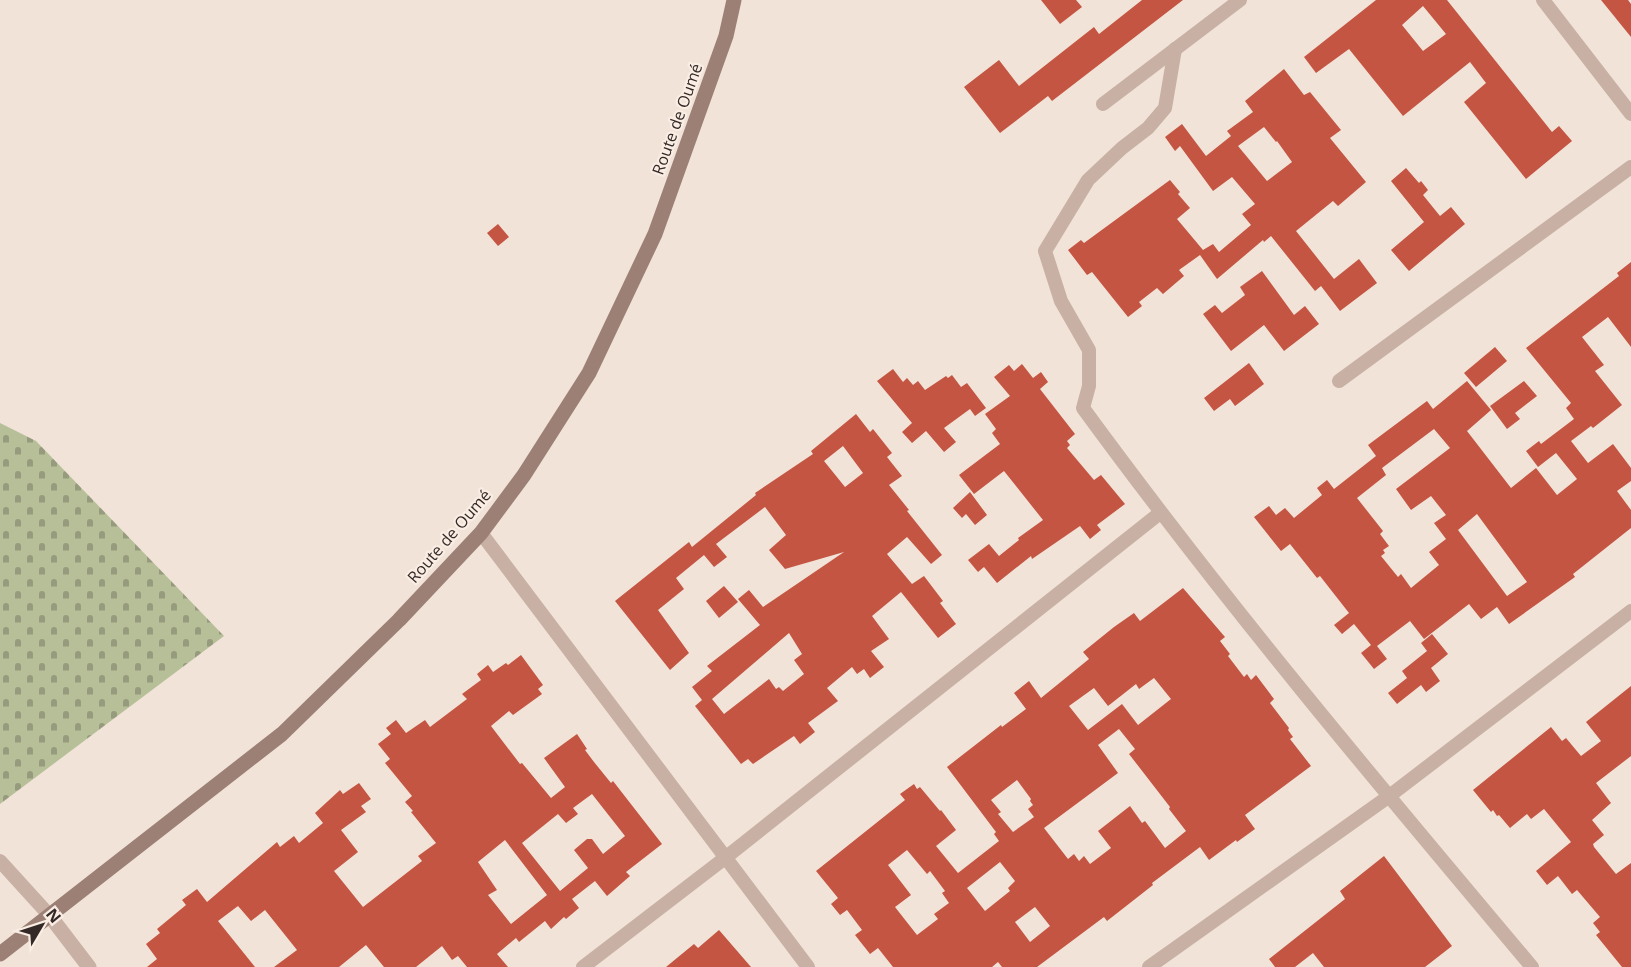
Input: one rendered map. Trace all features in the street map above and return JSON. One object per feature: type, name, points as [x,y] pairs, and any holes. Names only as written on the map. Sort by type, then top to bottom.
[{"type":"main road","name":"Route de Oumé","points":[[0,954],[282,734],[399,620],[481,533],[524,476],[589,373],[655,234],[726,36],[734,0]]},
{"type":"street","points":[[1103,104],[1240,0]]},
{"type":"street","points":[[1543,0],[1631,114]]},
{"type":"street","points":[[1175,49],[1165,108],[1148,128],[1122,148],[1088,180],[1045,251],[1061,301],[1089,350],[1089,386],[1083,408],[1160,513],[1389,797],[1532,967]]},
{"type":"street","points":[[1339,381],[1631,167]]},
{"type":"street","points":[[583,967],[725,858],[1160,513]]},
{"type":"street","points":[[481,533],[808,967]]},
{"type":"street","points":[[1149,967],[1389,797],[1631,611]]},
{"type":"street","points":[[0,861],[50,916],[89,967]]},
{"type":"green space","points":[[0,423],[36,441],[224,636],[0,804]]},
{"type":"building","points":[[1041,0],[1076,0],[1082,7],[1060,24]]},
{"type":"building","points":[[1142,0],[1183,0],[1052,101],[1048,96],[1000,133],[964,87],[999,60],[1019,86],[1094,27],[1099,34]]},
{"type":"building","points":[[1376,0],[1447,0],[1552,132],[1559,126],[1572,141],[1526,179],[1464,102],[1486,83],[1470,62],[1403,116],[1349,49],[1316,73],[1304,57]],"holes":[[[1423,6],[1446,34],[1423,51],[1402,25]]]},
{"type":"building","points":[[1601,0],[1628,0],[1631,4],[1631,37]]},
{"type":"building","points":[[1284,69],[1304,95],[1310,92],[1341,130],[1330,138],[1366,182],[1338,206],[1333,201],[1296,231],[1334,279],[1359,259],[1377,283],[1340,311],[1321,286],[1315,291],[1271,236],[1264,242],[1263,240],[1217,279],[1200,255],[1179,270],[1184,276],[1163,294],[1157,288],[1139,302],[1142,306],[1128,317],[1092,272],[1087,275],[1068,250],[1081,240],[1084,243],[1170,180],[1190,208],[1177,219],[1203,250],[1213,244],[1219,252],[1251,225],[1242,214],[1255,204],[1232,177],[1213,191],[1180,146],[1175,151],[1165,137],[1182,124],[1206,156],[1231,136],[1227,131],[1253,112],[1245,101]],"holes":[[[1264,127],[1292,162],[1267,181],[1238,146]]]},
{"type":"building","points":[[1406,168],[1428,190],[1423,195],[1440,216],[1451,207],[1465,224],[1409,271],[1391,250],[1424,222],[1391,181]]},
{"type":"building","points":[[498,224],[509,237],[498,246],[487,233]]},
{"type":"building","points":[[1631,262],[1631,347],[1608,317],[1582,337],[1604,365],[1595,371],[1622,405],[1593,428],[1591,426],[1571,441],[1588,463],[1613,444],[1631,468],[1631,481],[1617,491],[1631,510],[1631,528],[1573,574],[1575,577],[1509,624],[1497,607],[1481,619],[1469,604],[1424,639],[1410,621],[1377,646],[1387,659],[1374,669],[1361,653],[1371,645],[1354,624],[1342,634],[1334,625],[1349,613],[1320,576],[1317,578],[1290,544],[1281,551],[1254,517],[1269,506],[1276,515],[1285,508],[1294,518],[1322,495],[1317,488],[1327,480],[1334,489],[1376,456],[1368,445],[1427,401],[1433,409],[1467,381],[1491,410],[1467,431],[1511,488],[1536,468],[1557,495],[1577,479],[1556,453],[1538,467],[1526,451],[1539,441],[1541,444],[1574,419],[1566,408],[1571,403],[1526,348],[1619,276],[1617,273]],"holes":[[[1434,429],[1450,448],[1396,489],[1411,510],[1431,496],[1446,515],[1434,523],[1446,539],[1429,552],[1439,565],[1411,588],[1401,574],[1398,577],[1381,556],[1385,553],[1383,550],[1389,546],[1380,534],[1383,531],[1357,498],[1386,475],[1382,468]],[[1477,514],[1527,582],[1507,596],[1458,530]]]},
{"type":"building","points":[[1262,271],[1294,315],[1305,306],[1319,324],[1284,351],[1264,325],[1231,351],[1203,314],[1215,305],[1222,313],[1245,295],[1240,287]]},
{"type":"building","points":[[1495,347],[1507,361],[1476,387],[1464,373]]},
{"type":"building","points":[[1249,363],[1264,384],[1235,406],[1230,399],[1214,411],[1204,398]]},
{"type":"building","points":[[1022,364],[1033,378],[1041,372],[1048,382],[1040,389],[1075,434],[1067,441],[1070,445],[1067,448],[1094,480],[1101,475],[1125,504],[1097,525],[1101,530],[1090,539],[1080,526],[1032,559],[1031,556],[997,583],[984,567],[978,572],[968,560],[989,544],[999,556],[1019,540],[1018,538],[1043,520],[1004,471],[974,494],[959,475],[1000,444],[992,433],[996,429],[985,414],[1010,396],[994,377],[1009,365],[1014,371]]},
{"type":"building","points":[[893,369],[903,382],[907,378],[913,385],[918,381],[925,390],[946,376],[948,378],[952,375],[961,387],[967,383],[986,408],[975,416],[970,409],[944,428],[956,442],[944,452],[926,431],[912,443],[902,432],[912,423],[877,381]]},
{"type":"building","points":[[1524,381],[1537,396],[1515,413],[1520,419],[1507,429],[1490,406]]},
{"type":"building","points":[[856,414],[870,432],[873,429],[892,453],[887,457],[902,476],[889,485],[942,555],[931,564],[907,537],[887,554],[912,584],[924,576],[943,601],[940,603],[956,624],[938,638],[901,592],[872,616],[889,639],[871,651],[884,667],[870,678],[864,669],[857,674],[852,667],[827,688],[838,701],[808,723],[815,732],[800,744],[794,736],[753,764],[748,759],[741,764],[695,706],[702,700],[692,687],[712,671],[707,666],[760,625],[738,599],[749,590],[763,607],[844,552],[785,569],[769,550],[786,535],[765,507],[716,544],[727,557],[714,567],[704,555],[676,578],[684,589],[658,610],[689,653],[670,670],[615,601],[689,542],[692,547],[756,495],[755,493],[813,454],[811,451]],"holes":[[[843,446],[863,473],[845,487],[824,461]],[[789,633],[802,654],[794,660],[804,674],[783,691],[779,687],[776,689],[769,679],[724,714],[712,699]]]},
{"type":"building","points":[[970,492],[987,515],[975,525],[966,514],[962,518],[953,508]]},
{"type":"building","points":[[724,586],[738,602],[719,618],[706,601]]},
{"type":"building","points":[[1183,588],[1225,637],[1220,641],[1244,677],[1247,674],[1251,680],[1256,675],[1274,699],[1270,703],[1289,728],[1293,737],[1290,739],[1311,766],[1245,815],[1255,829],[1209,860],[1200,847],[1107,921],[1104,917],[1037,967],[1002,967],[998,962],[992,967],[893,967],[878,948],[870,954],[855,935],[862,930],[847,910],[840,915],[831,904],[838,898],[816,871],[905,800],[900,794],[914,784],[917,789],[920,787],[941,810],[956,830],[936,846],[958,873],[999,841],[994,834],[996,832],[947,767],[1001,725],[1002,727],[1026,709],[1014,693],[1029,681],[1041,698],[1089,659],[1083,652],[1114,627],[1134,613],[1140,621]],"holes":[[[1154,678],[1171,699],[1138,725],[1122,704],[1088,730],[1069,706],[1094,688],[1108,706],[1136,684],[1139,689]],[[1119,729],[1135,749],[1129,754],[1186,831],[1165,848],[1145,821],[1142,823],[1130,806],[1098,831],[1111,848],[1090,864],[1084,856],[1079,861],[1074,854],[1068,859],[1044,828],[1118,773],[1098,745]],[[1017,780],[1031,799],[1033,805],[1028,809],[1034,817],[1013,832],[998,814],[1001,812],[991,800]],[[907,850],[927,874],[930,871],[945,891],[942,893],[949,903],[934,914],[938,919],[917,935],[895,907],[911,895],[888,865]],[[1000,862],[1015,881],[1008,888],[1010,891],[985,911],[967,888]],[[1035,907],[1050,926],[1030,942],[1015,922]]]},
{"type":"building","points":[[1432,634],[1448,654],[1431,668],[1440,681],[1426,692],[1421,685],[1397,704],[1388,693],[1407,678],[1402,671],[1427,651],[1421,643]]},
{"type":"building","points":[[521,655],[543,685],[538,689],[542,694],[513,715],[509,711],[491,726],[520,764],[522,763],[551,798],[565,787],[544,758],[577,734],[594,762],[611,783],[613,781],[662,844],[626,872],[630,876],[607,896],[595,881],[572,899],[579,908],[566,919],[564,917],[551,929],[545,921],[519,942],[516,938],[497,954],[508,967],[467,967],[458,956],[452,960],[442,946],[416,967],[384,967],[366,945],[339,967],[274,967],[297,950],[265,910],[251,921],[238,906],[218,921],[255,967],[147,967],[157,959],[146,944],[160,933],[157,929],[186,905],[182,900],[197,889],[207,902],[277,842],[280,847],[294,836],[299,843],[323,823],[315,813],[340,790],[343,794],[359,783],[371,799],[361,806],[366,812],[341,830],[358,852],[334,871],[363,907],[422,861],[418,856],[436,843],[405,802],[412,796],[385,763],[390,759],[378,744],[391,734],[386,728],[396,720],[406,733],[425,720],[430,727],[467,699],[462,694],[481,680],[477,674],[488,665],[493,672],[506,663],[508,665]],"holes":[[[592,794],[625,836],[603,854],[592,839],[587,839],[574,850],[588,868],[560,891],[522,843],[558,814],[566,823],[578,814],[573,808]],[[505,840],[547,895],[511,924],[488,895],[497,890],[478,862]]]},
{"type":"building","points":[[1631,686],[1631,756],[1596,783],[1611,803],[1592,820],[1604,835],[1593,844],[1594,847],[1616,874],[1631,863],[1631,967],[1622,967],[1596,935],[1600,932],[1593,923],[1600,917],[1577,890],[1572,894],[1558,876],[1547,885],[1536,871],[1571,842],[1544,809],[1531,819],[1527,814],[1510,828],[1499,815],[1497,816],[1493,810],[1491,812],[1473,790],[1551,727],[1562,741],[1566,738],[1581,756],[1601,741],[1586,722]]},
{"type":"building","points":[[1384,856],[1452,946],[1425,967],[1324,967],[1313,953],[1295,967],[1275,967],[1269,959],[1345,899],[1340,891]]},
{"type":"building","points":[[719,930],[751,967],[666,967],[694,944],[698,948]]}]
